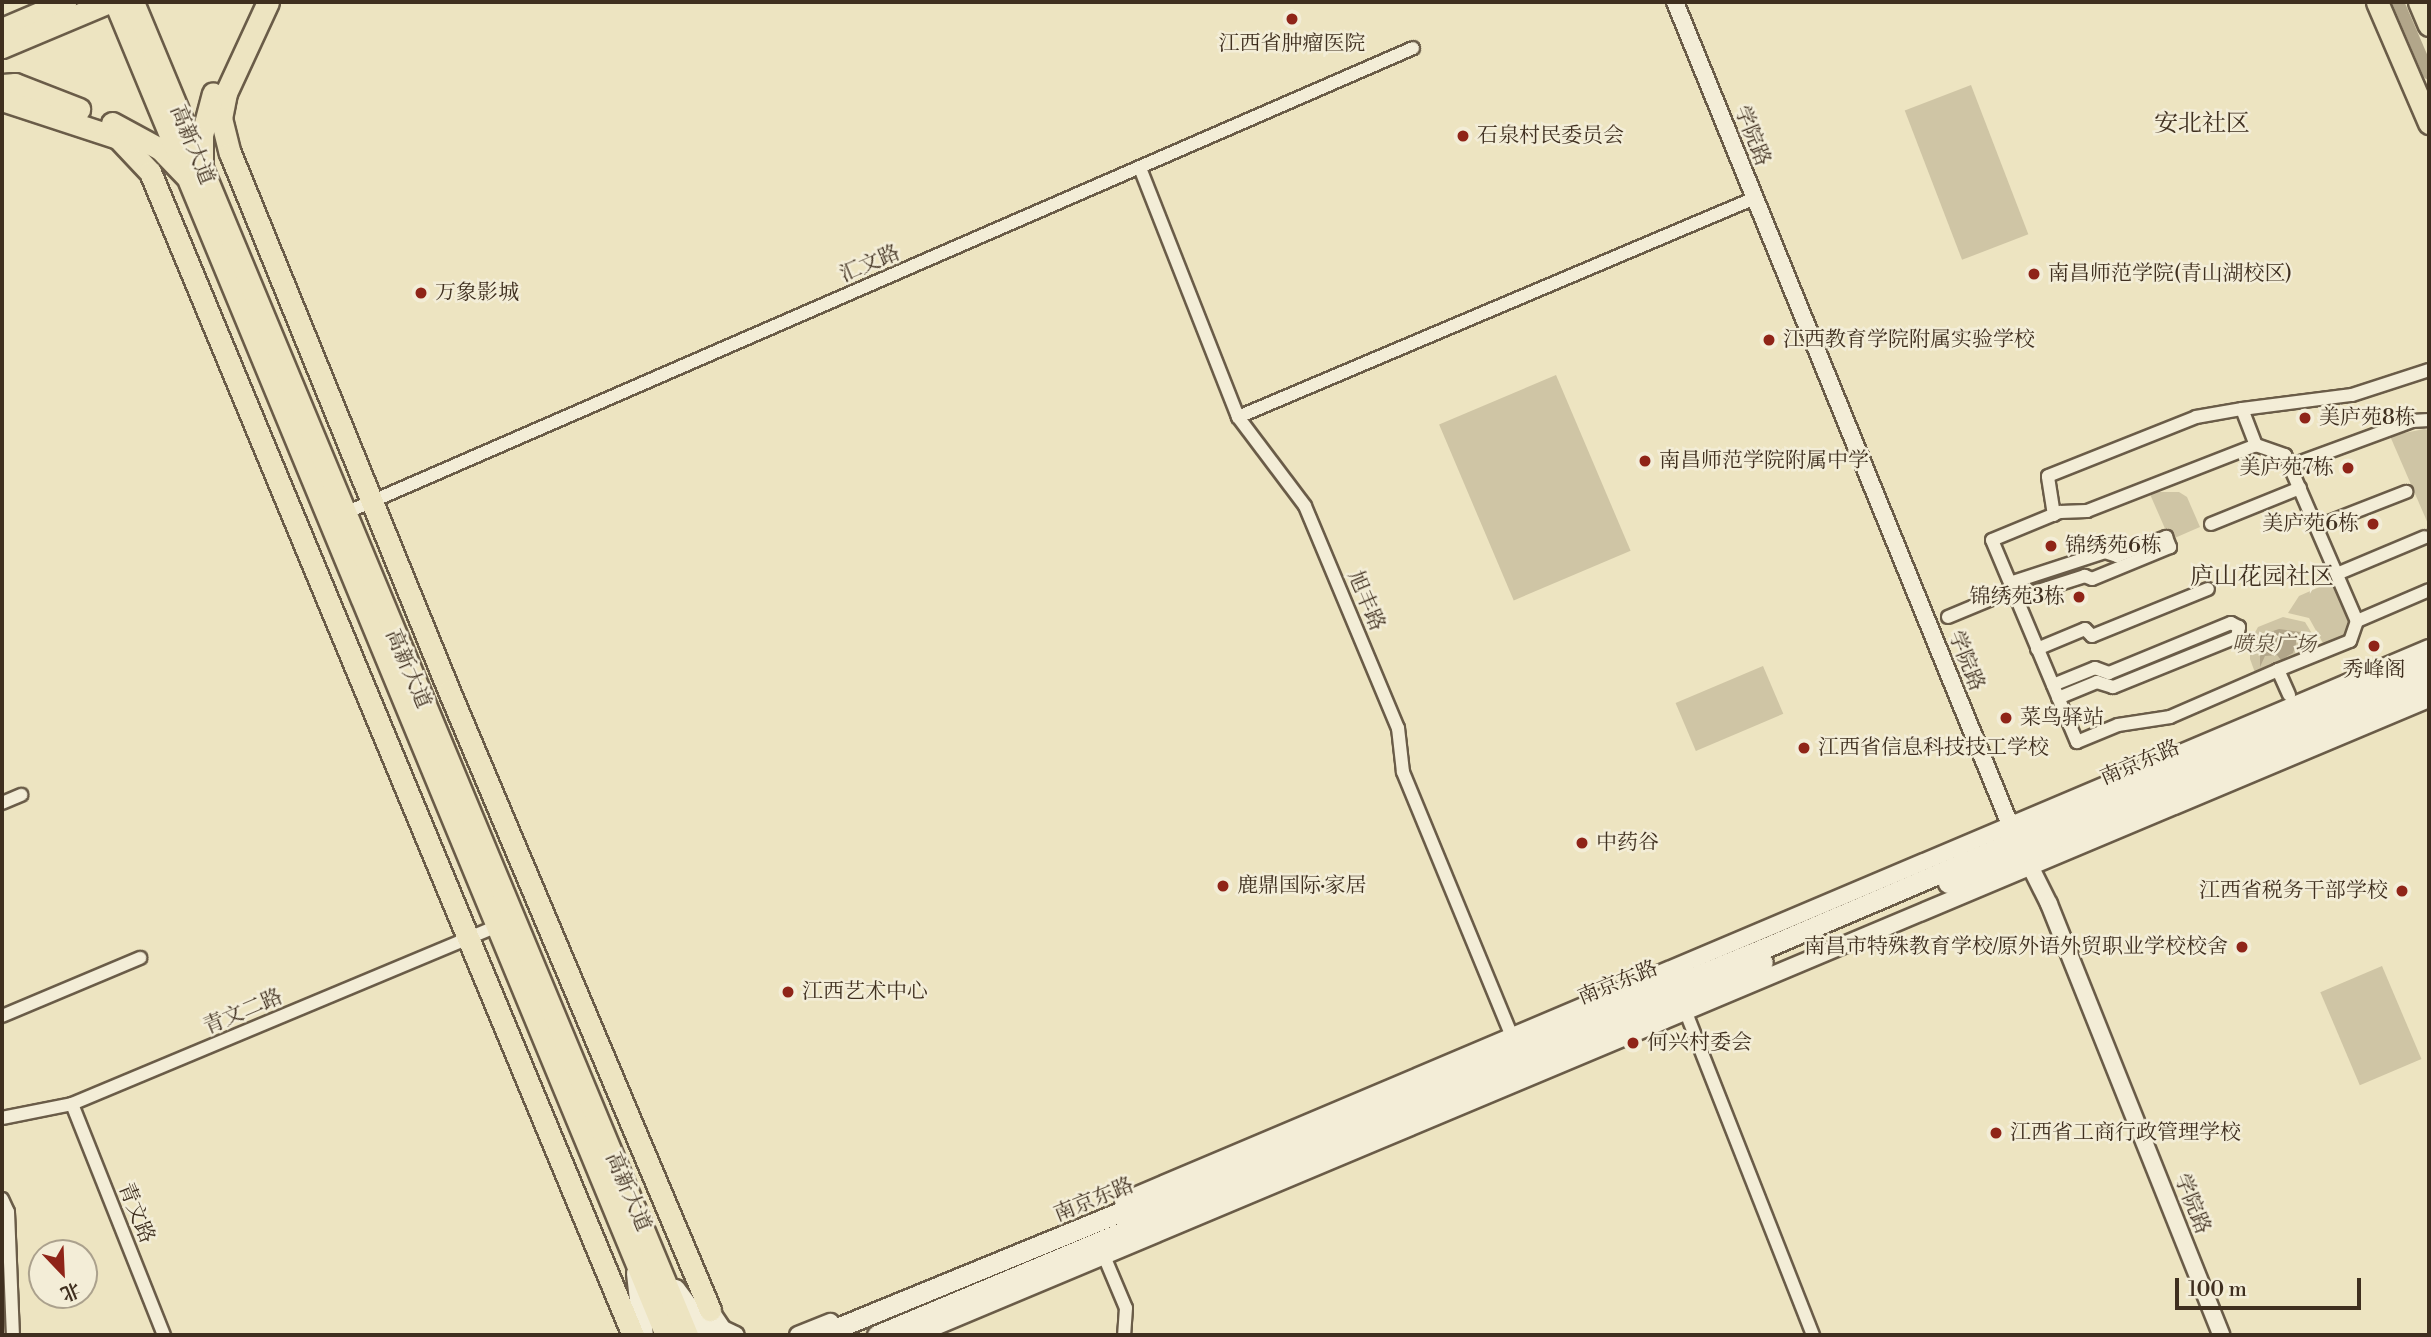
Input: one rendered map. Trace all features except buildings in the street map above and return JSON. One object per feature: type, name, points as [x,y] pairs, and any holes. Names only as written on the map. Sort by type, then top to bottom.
[{"type":"main road","points":[[2,29],[65,2]]},
{"type":"main road","points":[[2,47],[109,2]]},
{"type":"main road","name":"高新大道","points":[[115,2],[194,173],[343,514],[645,1262],[666,1335]]},
{"type":"main road","name":"高新大道","points":[[132,2],[194,173],[495,927],[645,1262],[687,1335]]},
{"type":"main road","points":[[2,85],[15,84],[116,124],[160,149],[194,173],[214,88],[252,2]]},
{"type":"main road","points":[[268,2],[226,93],[221,118],[230,153],[374,500],[449,691],[710,1310]]},
{"type":"main road","points":[[2377,2],[2429,123]]},
{"type":"main road","points":[[2419,2],[2429,25]]},
{"type":"main road","points":[[2,100],[118,138],[150,172],[471,937],[633,1335]]},
{"type":"main road","name":"南京东路","points":[[877,1335],[1517,1050],[1683,1005],[2020,846],[2429,664]]},
{"type":"main road","name":"南京东路","points":[[820,1335],[2429,682]]},
{"type":"main road","points":[[643,1335],[645,1262]]},
{"type":"main road","points":[[645,1262],[709,1335]]},
{"type":"street","name":"学院路","points":[[1675,2],[2221,1335]]},
{"type":"street","name":"汇文路","points":[[343,514],[1413,48]]},
{"type":"street","name":"旭丰路","points":[[1140,168],[1238,417],[1305,506],[1398,728],[1403,772],[1517,1050]]},
{"type":"street","points":[[1238,417],[1755,198]]},
{"type":"street","points":[[2054,515],[2048,476],[2196,416],[2352,395],[2429,370]]},
{"type":"street","points":[[2242,409],[2256,445]]},
{"type":"street","points":[[2290,466],[2412,421],[2429,420]]},
{"type":"street","points":[[2256,445],[2285,455],[2290,466],[2357,621],[2350,641],[2170,717],[2119,724],[2077,742],[1992,540],[2054,515],[2087,511],[2256,445]]},
{"type":"street","points":[[2211,524],[2300,488]]},
{"type":"street","points":[[2316,527],[2406,492]]},
{"type":"street","points":[[1948,617],[2013,590],[2105,552],[2117,556],[2166,537],[2170,547],[2092,579],[2085,576],[2013,590]]},
{"type":"street","points":[[2337,574],[2425,537]]},
{"type":"street","points":[[2038,649],[2085,629],[2092,636],[2208,589]]},
{"type":"street","points":[[2357,621],[2429,590]]},
{"type":"street","points":[[2053,685],[2095,668],[2109,673],[2231,623],[2239,627],[2237,637],[2113,687],[2097,682],[2059,698]]},
{"type":"street","points":[[2020,846],[2429,648]]},
{"type":"street","points":[[2278,670],[2289,695]]},
{"type":"street","points":[[2020,846],[2429,699]]},
{"type":"street","points":[[2,803],[21,795]]},
{"type":"street","name":"青文二路","points":[[2,1118],[72,1104],[495,927]]},
{"type":"street","points":[[2,1016],[140,958]]},
{"type":"street","points":[[894,1335],[922,1332],[1683,1005],[1813,1335]]},
{"type":"street","points":[[798,1335],[1517,1050]]},
{"type":"street","name":"青文路","points":[[72,1104],[164,1335]]},
{"type":"street","points":[[2,1199],[8,1212],[13,1335]]},
{"type":"street","points":[[1104,1255],[1126,1308],[1124,1335]]},
{"type":"street","points":[[710,1310],[723,1329],[736,1335]]},
{"type":"green space","points":[[1971,85],[2028,234],[1962,260],[1905,110]]},
{"type":"green space","points":[[1556,375],[1631,551],[1514,600],[1439,425]]},
{"type":"green space","points":[[2429,430],[2429,526],[2390,436]]},
{"type":"green space","points":[[2149,492],[2179,492],[2187,497],[2200,527],[2170,540]]},
{"type":"green space","points":[[2333,581],[2351,623],[2346,637],[2324,645],[2309,618],[2288,613],[2299,596]]},
{"type":"green space","name":"喷泉广场","points":[[2283,617],[2305,622],[2322,650],[2257,678],[2250,659],[2250,642],[2258,627]]},
{"type":"green space","points":[[1763,666],[1783,714],[1696,751],[1676,703]]},
{"type":"green space","points":[[2382,966],[2421,1059],[2360,1085],[2320,992]]},
{"type":"shaded area","points":[[2279,629],[2300,632],[2293,653],[2281,660],[2277,655],[2265,656],[2260,667],[2260,644],[2267,633]]},
{"type":"waterway","points":[[2398,2],[2429,74]]},
{"type":"place","name":"江西省肿瘤医院","points":[[1292,19]]},
{"type":"place","name":"石泉村民委员会","points":[[1463,136]]},
{"type":"place","name":"南昌师范学院(青山湖校区)","points":[[2034,274]]},
{"type":"place","name":"万象影城","points":[[421,293]]},
{"type":"place","name":"江西教育学院附属实验学校","points":[[1769,340]]},
{"type":"place","name":"美庐苑8栋","points":[[2305,418]]},
{"type":"place","name":"南昌师范学院附属中学","points":[[1645,461]]},
{"type":"place","name":"美庐苑7栋","points":[[2348,468]]},
{"type":"place","name":"美庐苑6栋","points":[[2373,524]]},
{"type":"place","name":"锦绣苑6栋","points":[[2051,546]]},
{"type":"place","name":"锦绣苑3栋","points":[[2079,597]]},
{"type":"place","name":"秀峰阁","points":[[2374,646]]},
{"type":"place","name":"菜鸟驿站","points":[[2006,718]]},
{"type":"place","name":"江西省信息科技技工学校","points":[[1804,748]]},
{"type":"place","name":"中药谷","points":[[1582,843]]},
{"type":"place","name":"鹿鼎国际·家居","points":[[1223,886]]},
{"type":"place","name":"江西省税务干部学校","points":[[2402,891]]},
{"type":"place","name":"南昌市特殊教育学校/原外语外贸职业学校校舍","points":[[2242,947]]},
{"type":"place","name":"江西艺术中心","points":[[788,992]]},
{"type":"place","name":"何兴村委会","points":[[1633,1043]]},
{"type":"place","name":"江西省工商行政管理学校","points":[[1996,1133]]},
{"type":"district","name":"安北社区","points":[[2202,125]]},
{"type":"district","name":"庐山花园社区","points":[[2262,578]]}]
